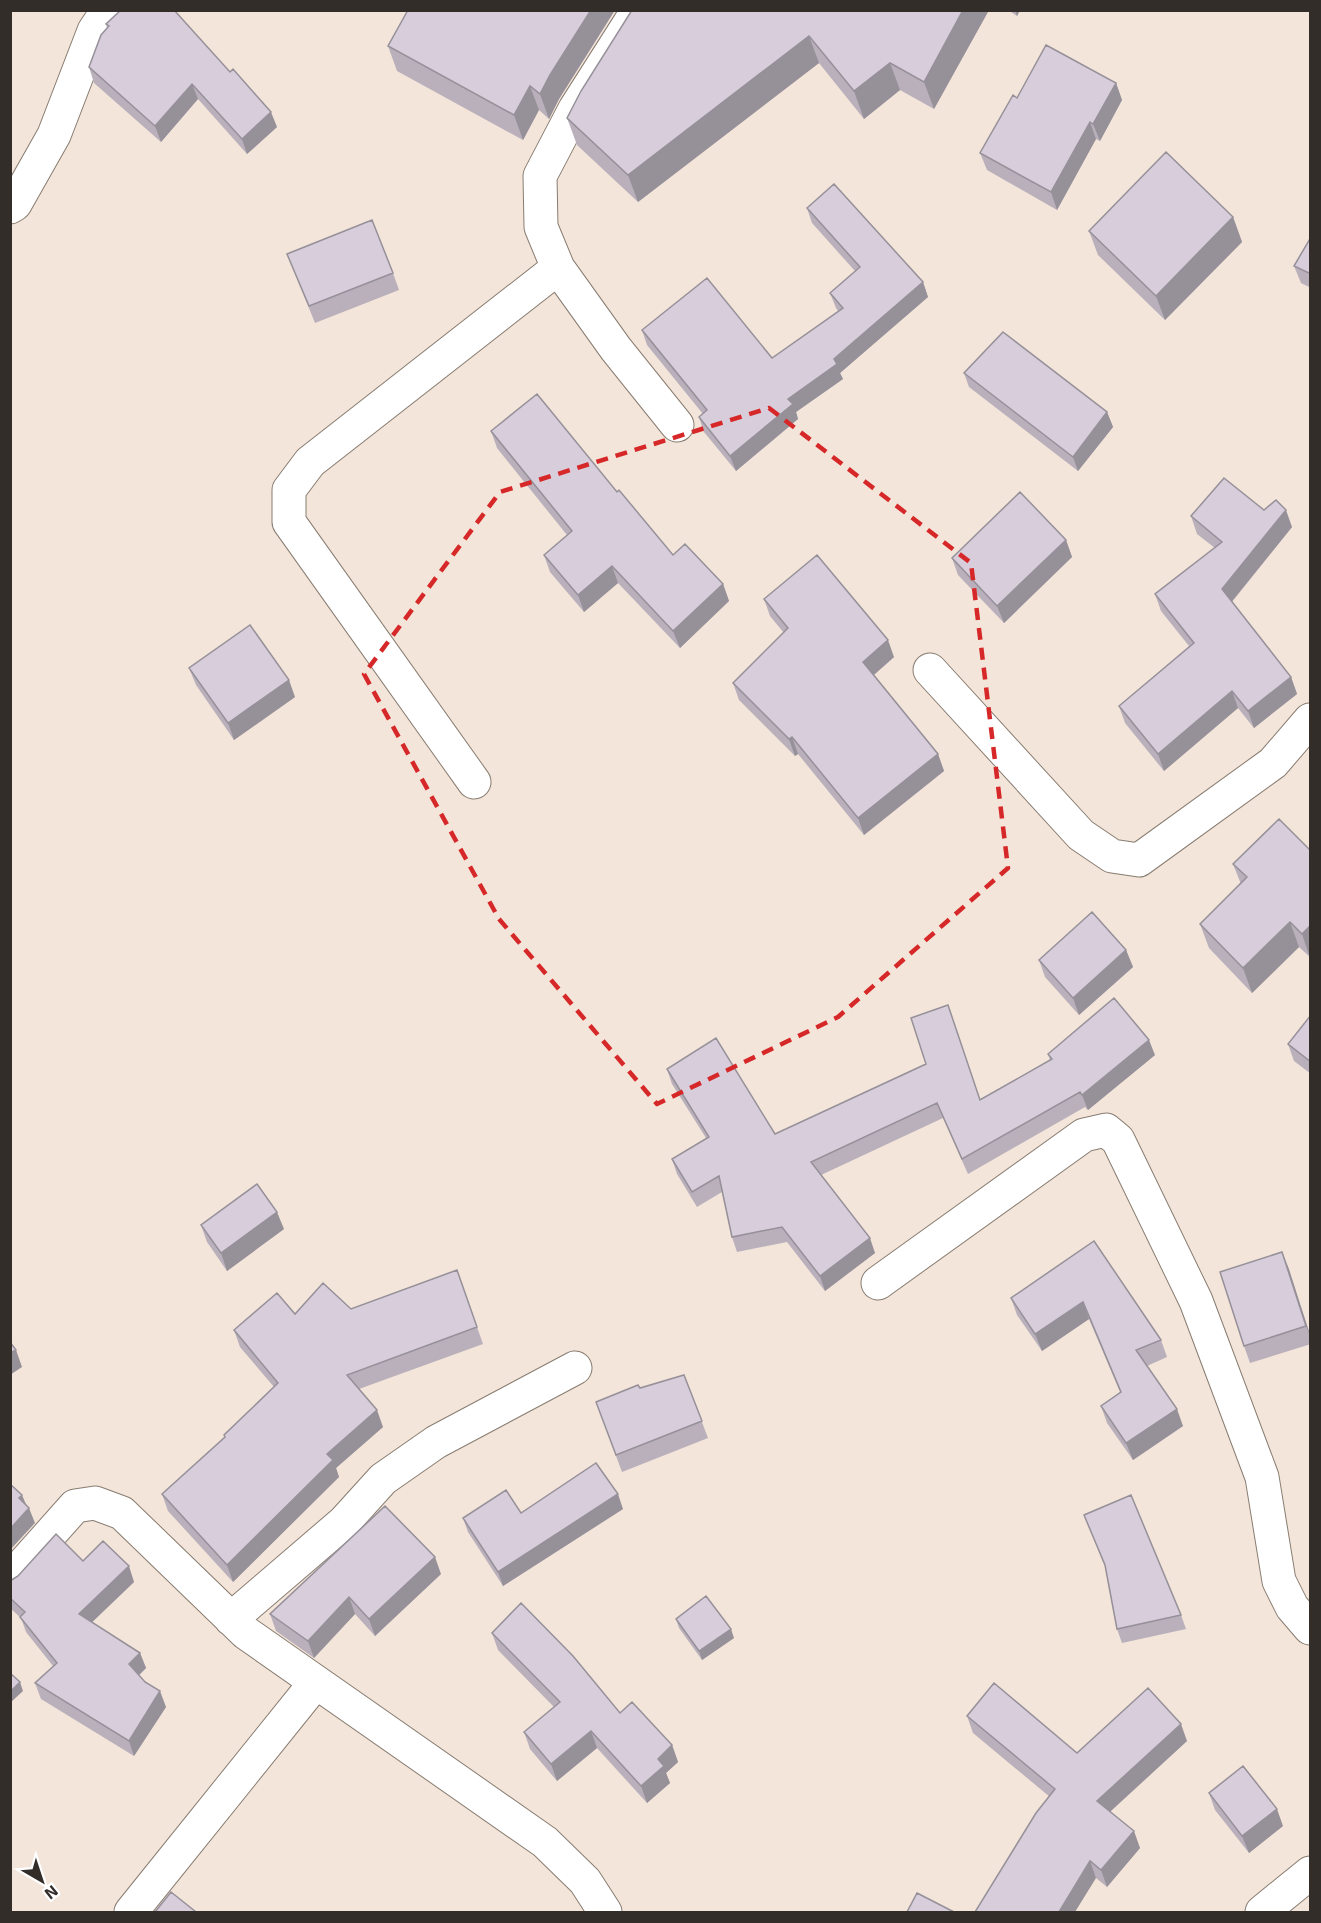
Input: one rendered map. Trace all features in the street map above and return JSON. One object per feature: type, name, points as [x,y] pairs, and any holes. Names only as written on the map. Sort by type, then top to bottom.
[{"type":"street","points":[[10,207],[15,204],[54,135],[94,31],[108,10]]},
{"type":"street","points":[[638,10],[575,109],[540,176],[541,227],[558,268],[616,349],[677,425]]},
{"type":"street","points":[[474,782],[289,522],[290,489],[310,462],[558,268]]},
{"type":"street","points":[[930,670],[1081,835],[1112,856],[1139,860],[1274,763],[1311,720]]},
{"type":"street","points":[[878,1283],[1084,1135],[1106,1130],[1118,1140],[1196,1301],[1262,1477],[1279,1581],[1292,1607],[1311,1628]]},
{"type":"street","points":[[231,1619],[344,1522],[383,1479],[436,1442],[575,1368]]},
{"type":"street","points":[[10,1579],[75,1506],[95,1503],[122,1513],[246,1633],[545,1842],[585,1881],[605,1912]]},
{"type":"street","points":[[131,1912],[316,1682]]},
{"type":"street","points":[[1262,1912],[1311,1873]]},
{"type":"highlighted area","points":[[769,408],[971,563],[1008,868],[838,1017],[657,1104],[499,919],[364,674],[500,492]]},
{"type":"building","points":[[121,10],[174,10],[230,72],[233,69],[271,112],[242,139],[192,84],[155,126],[89,67],[101,35],[109,26],[106,24]]},
{"type":"building","points":[[408,10],[591,10],[540,94],[530,86],[514,115],[388,46]]},
{"type":"building","points":[[632,10],[963,10],[924,82],[890,63],[854,91],[809,36],[628,175],[567,118],[581,91]]},
{"type":"building","points":[[1046,45],[1116,83],[1093,124],[1090,122],[1051,192],[980,153],[1013,95],[1017,98]]},
{"type":"building","points":[[1166,152],[1233,217],[1156,296],[1089,231]]},
{"type":"building","points":[[834,184],[923,282],[834,359],[837,364],[788,399],[793,404],[730,456],[699,417],[707,410],[642,330],[707,278],[772,358],[843,308],[830,293],[860,267],[807,208]]},
{"type":"building","points":[[372,220],[393,273],[309,306],[287,254]]},
{"type":"building","points":[[1311,237],[1311,274],[1294,266]]},
{"type":"building","points":[[1003,332],[1107,412],[1073,457],[964,373]]},
{"type":"building","points":[[537,394],[617,492],[619,490],[673,555],[685,544],[723,584],[673,631],[612,566],[578,595],[544,555],[572,531],[491,431]]},
{"type":"building","points":[[1224,478],[1264,510],[1276,500],[1286,510],[1222,589],[1291,677],[1248,711],[1232,691],[1158,754],[1119,706],[1194,643],[1155,594],[1222,542],[1191,516]]},
{"type":"building","points":[[1020,492],[1066,540],[997,606],[952,558]]},
{"type":"building","points":[[817,555],[888,640],[863,662],[938,754],[858,818],[792,737],[789,739],[733,683],[788,628],[764,599]]},
{"type":"building","points":[[250,625],[289,680],[228,723],[189,668]]},
{"type":"building","points":[[1279,819],[1311,851],[1311,925],[1302,934],[1290,922],[1243,968],[1200,924],[1247,877],[1233,864]]},
{"type":"building","points":[[1092,912],[1126,950],[1073,998],[1039,960]]},
{"type":"building","points":[[1114,998],[1149,1040],[1082,1095],[1080,1092],[962,1159],[937,1103],[811,1162],[870,1238],[820,1276],[782,1227],[732,1237],[719,1176],[692,1192],[672,1159],[709,1137],[667,1069],[716,1038],[775,1134],[926,1064],[911,1018],[948,1005],[980,1100],[1052,1059],[1048,1054]]},
{"type":"building","points":[[1311,1015],[1311,1062],[1288,1044]]},
{"type":"building","points":[[257,1184],[277,1212],[221,1253],[201,1225]]},
{"type":"building","points":[[1094,1241],[1161,1340],[1136,1350],[1177,1409],[1126,1443],[1101,1406],[1121,1392],[1083,1302],[1035,1334],[1011,1298]]},
{"type":"building","points":[[1282,1252],[1306,1326],[1244,1346],[1220,1272]]},
{"type":"building","points":[[457,1270],[477,1327],[347,1375],[377,1410],[327,1454],[333,1460],[227,1565],[162,1494],[225,1437],[224,1435],[278,1383],[234,1330],[277,1293],[295,1314],[323,1283],[351,1309]]},
{"type":"building","points":[[10,1342],[16,1350],[10,1353]]},
{"type":"building","points":[[684,1375],[702,1421],[616,1455],[596,1402],[638,1385],[640,1388]]},
{"type":"building","points":[[596,1463],[618,1494],[498,1572],[463,1518],[506,1490],[521,1513]]},
{"type":"building","points":[[10,1484],[22,1495],[19,1498],[29,1508],[10,1529]]},
{"type":"building","points":[[1131,1495],[1181,1615],[1117,1629],[1105,1565],[1084,1515]]},
{"type":"building","points":[[385,1506],[435,1557],[369,1619],[349,1597],[308,1641],[270,1614]]},
{"type":"building","points":[[56,1534],[83,1561],[103,1541],[129,1566],[79,1614],[140,1653],[129,1664],[145,1682],[160,1691],[129,1741],[35,1683],[57,1663],[20,1617],[25,1612],[10,1598],[10,1581],[18,1576]]},
{"type":"building","points":[[706,1596],[731,1629],[699,1651],[676,1619]]},
{"type":"building","points":[[521,1603],[573,1656],[620,1713],[632,1702],[672,1745],[658,1759],[664,1766],[641,1786],[591,1731],[551,1764],[524,1732],[560,1702],[492,1633]]},
{"type":"building","points":[[10,1673],[20,1682],[10,1692]]},
{"type":"building","points":[[994,1683],[1077,1753],[1148,1688],[1181,1724],[1097,1801],[1134,1831],[1101,1870],[1090,1861],[1059,1912],[975,1912],[1036,1813],[1055,1789],[967,1716]]},
{"type":"building","points":[[1243,1766],[1277,1809],[1242,1836],[1209,1793]]},
{"type":"building","points":[[171,1892],[196,1912],[155,1912]]},
{"type":"building","points":[[917,1893],[954,1912],[907,1912]]}]
